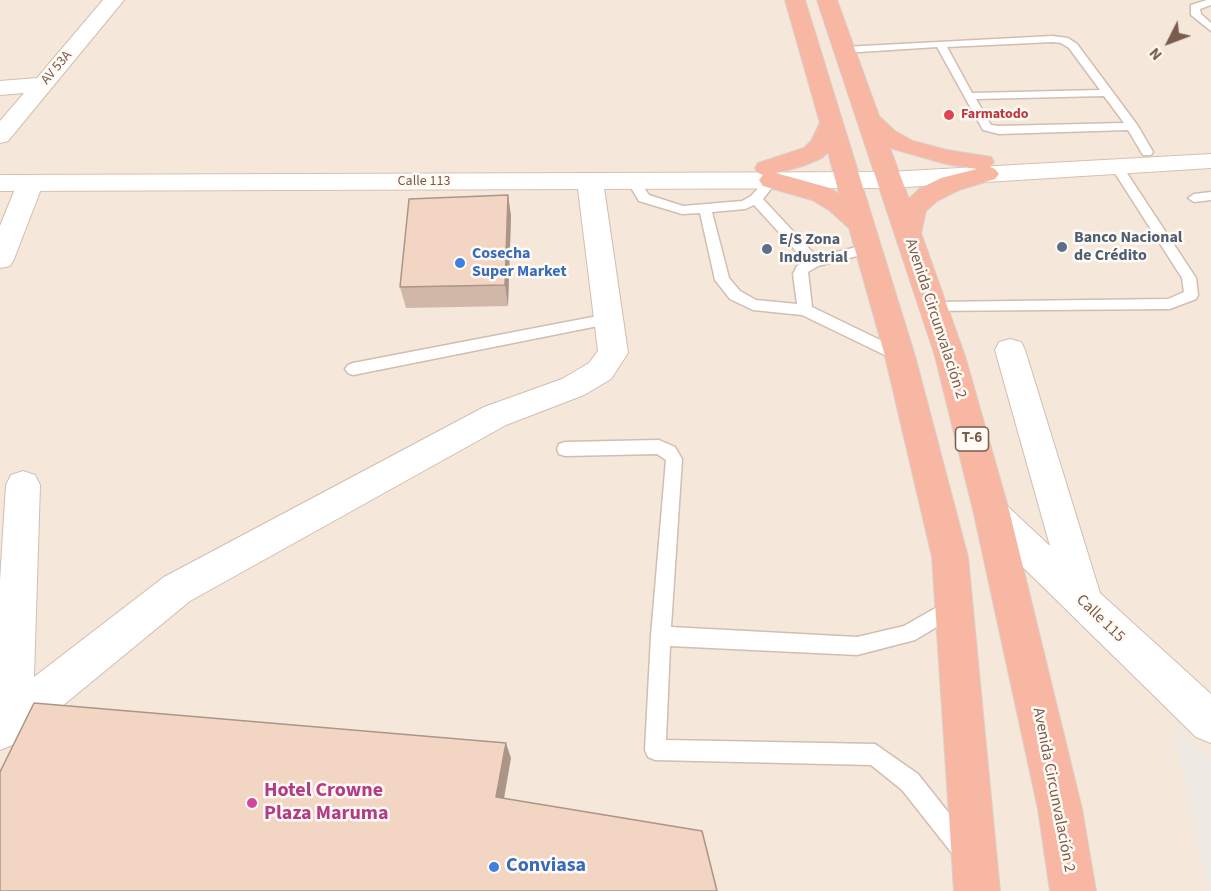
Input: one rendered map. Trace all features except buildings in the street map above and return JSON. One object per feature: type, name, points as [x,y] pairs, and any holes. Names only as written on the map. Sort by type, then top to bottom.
[{"type":"highway","points":[[795,0],[900,356],[950,557],[976,877]]},
{"type":"highway","name":"Avenida Circunvalación 2","points":[[826,0],[950,356],[992,514],[1060,809],[1073,891]]},
{"type":"highway","points":[[868,119],[887,136],[904,146],[984,168]]},
{"type":"highway","points":[[765,182],[794,161],[813,153],[822,144],[831,124]]},
{"type":"highway","points":[[907,234],[914,208],[928,195],[984,168]]},
{"type":"highway","points":[[765,182],[821,194],[838,204],[865,237]]},
{"type":"street","name":"AV 53A","points":[[0,136],[114,0]]},
{"type":"street","points":[[0,88],[44,84]]},
{"type":"street","points":[[984,168],[1211,148]]},
{"type":"street","points":[[984,168],[1117,167],[1211,161]]},
{"type":"street","name":"Calle 113","points":[[0,183],[765,182],[846,173],[984,168]]},
{"type":"street","name":"Calle 113","points":[[0,170],[765,182]]},
{"type":"street","points":[[6,725],[177,589],[495,416],[573,387],[600,371],[613,353],[590,181]]},
{"type":"street","points":[[0,259],[30,184]]},
{"type":"street","points":[[1010,350],[1084,604]]},
{"type":"street","points":[[6,725],[23,485]]},
{"type":"street","name":"Calle 115","points":[[992,514],[1084,604],[1211,722]]},
{"type":"lane","points":[[1211,2],[1196,7],[1196,15],[1211,28]]},
{"type":"lane","points":[[844,50],[1064,40],[1072,46],[1132,126],[1147,152]]},
{"type":"lane","points":[[940,44],[987,127],[999,130],[1132,126]]},
{"type":"lane","points":[[968,96],[1107,93]]},
{"type":"lane","points":[[933,307],[1170,304],[1191,295],[1189,278],[1117,167]]},
{"type":"lane","points":[[633,181],[644,198],[663,206],[682,210],[745,205],[765,182],[814,262]]},
{"type":"lane","points":[[1194,198],[1211,196]]},
{"type":"lane","points":[[705,208],[722,280],[735,295],[753,305],[805,310],[900,356]]},
{"type":"lane","points":[[805,310],[800,274],[814,262],[865,237]]},
{"type":"lane","points":[[353,369],[608,319]]},
{"type":"lane","points":[[565,449],[659,447],[669,452],[674,459],[655,750],[875,755],[910,782],[976,877]]},
{"type":"lane","points":[[661,636],[857,646],[908,634],[954,606]]},
{"type":"shaded area","points":[[0,0],[1211,0],[1211,891],[0,891]]},
{"type":"shaded area","points":[[1171,721],[1211,759],[1211,891],[1208,891]]},
{"type":"place","name":"Farmatodo","points":[[949,115]]},
{"type":"place","name":"Banco Nacional de Crédito","points":[[1062,247]]},
{"type":"place","name":"E/S Zona Industrial","points":[[767,249]]},
{"type":"place","name":"Cosecha Super Market","points":[[460,263]]},
{"type":"place","name":"Hotel Crowne Plaza Maruma","points":[[252,803]]},
{"type":"place","name":"Conviasa","points":[[494,867]]}]
